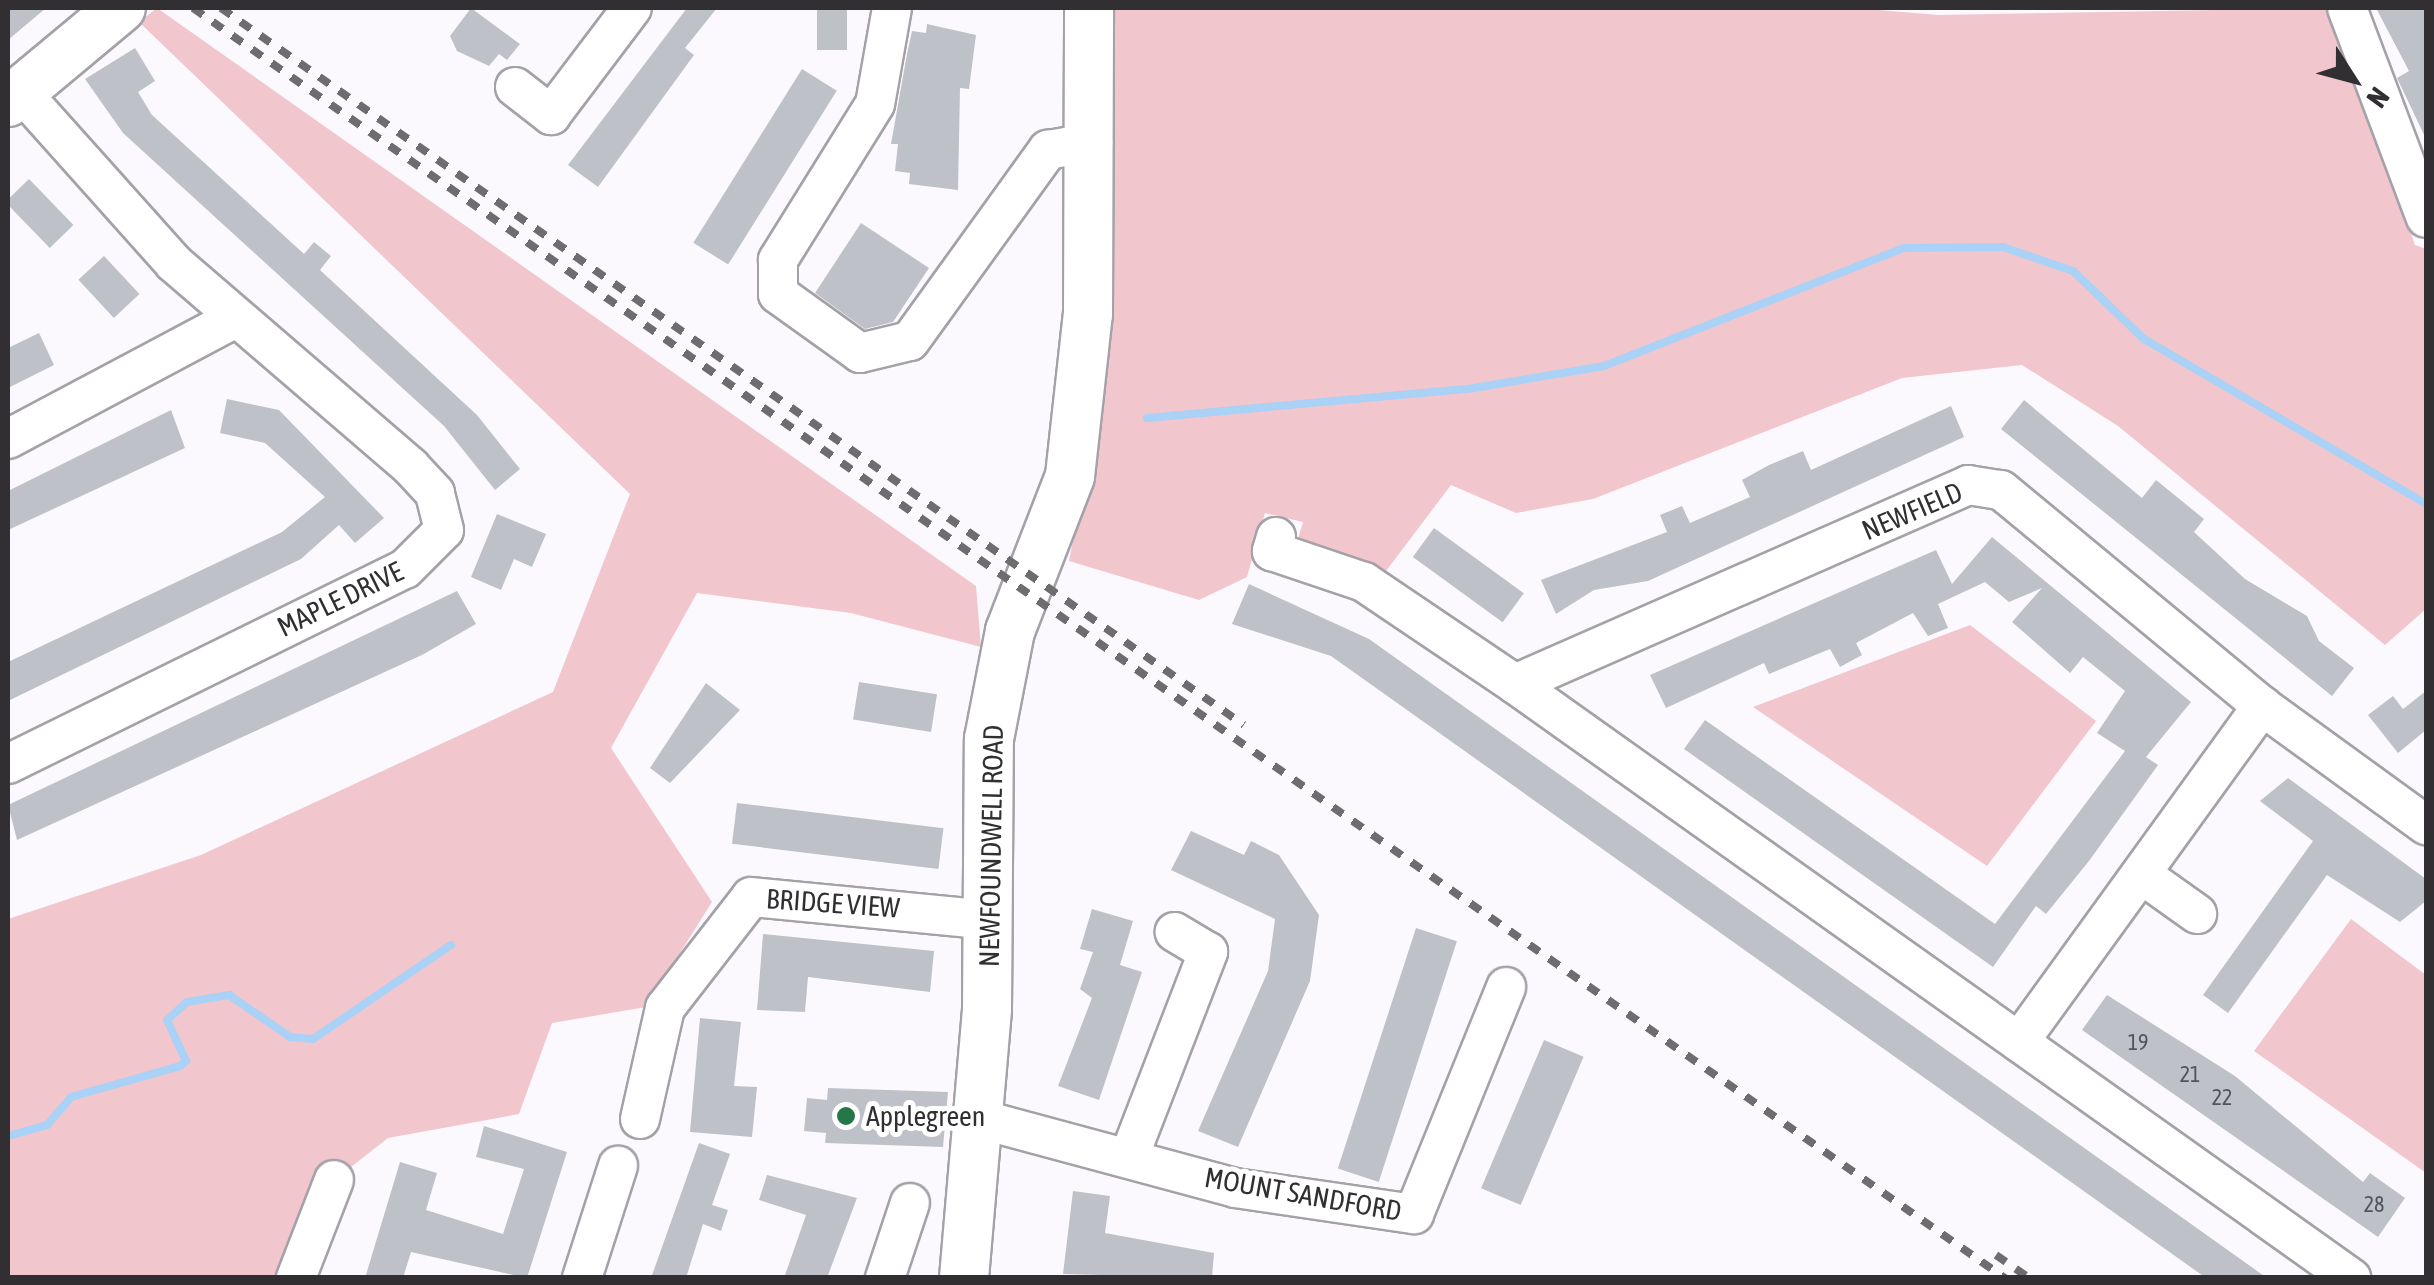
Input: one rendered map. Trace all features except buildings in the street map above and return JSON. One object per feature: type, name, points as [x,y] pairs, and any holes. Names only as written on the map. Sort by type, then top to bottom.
[{"type":"main road","points":[[14,96],[121,8]]},
{"type":"main road","name":"NEWFOUNDWELL ROAD","points":[[964,1278],[980,1119],[988,920],[989,739],[1010,631],[1070,476],[1088,314],[1093,142],[1089,8]]},
{"type":"street","points":[[515,87],[552,114],[632,8]]},
{"type":"street","points":[[892,8],[875,104],[778,260],[778,294],[860,353],[910,341],[1048,150],[1093,142]]},
{"type":"street","points":[[2347,8],[2419,174],[2426,218]]},
{"type":"street","name":"MAPLE DRIVE","points":[[8,764],[405,568],[444,530],[435,492],[411,467],[236,318],[94,185],[14,96]]},
{"type":"street","points":[[8,439],[236,318]]},
{"type":"street","name":"NEWFIELD","points":[[1515,684],[1968,485],[2002,490],[2262,706],[2420,812]]},
{"type":"street","points":[[1276,537],[1272,551],[1364,582],[1515,684],[2351,1278]]},
{"type":"street","points":[[2019,1042],[2262,706]]},
{"type":"street","points":[[2141,874],[2197,914]]},
{"type":"street","name":"BRIDGE VIEW","points":[[640,1119],[665,1008],[751,897],[988,920]]},
{"type":"street","points":[[1129,1157],[1208,952],[1175,932]]},
{"type":"street","name":"MOUNT SANDFORD","points":[[980,1119],[1235,1188],[1414,1214],[1506,987]]},
{"type":"street","points":[[582,1278],[618,1166]]},
{"type":"street","points":[[296,1278],[334,1180]]},
{"type":"street","points":[[884,1278],[910,1203]]},
{"type":"shaded area","points":[[157,8],[976,586],[981,647],[851,613],[697,593],[611,748],[712,902],[646,1007],[552,1023],[519,1114],[388,1138],[314,1196],[283,1277],[8,1277],[8,919],[201,855],[553,692],[630,494],[139,22]]},
{"type":"shaded area","points":[[1111,8],[1855,8],[1938,15],[2331,8],[2415,245],[2426,249],[2426,609],[2385,645],[2118,426],[2022,365],[1902,378],[1593,499],[1516,513],[1451,485],[1383,575],[1297,542],[1303,522],[1265,513],[1247,577],[1199,600],[1069,561],[1110,352]]},
{"type":"shaded area","points":[[1970,625],[2096,721],[1987,866],[1753,707]]},
{"type":"shaded area","points":[[2351,919],[2426,975],[2426,1173],[2254,1051]]},
{"type":"waterway","points":[[1147,418],[1474,388],[1604,366],[1903,248],[2003,247],[2073,271],[2144,339],[2426,504]]},
{"type":"waterway","points":[[8,1136],[47,1125],[71,1097],[180,1066],[186,1061],[167,1020],[187,1002],[229,995],[290,1037],[313,1039],[451,945]]},
{"type":"railway","points":[[193,8],[2005,1278]]},
{"type":"railway","points":[[221,8],[1244,725]]},
{"type":"railway","points":[[1996,1255],[2029,1278]]},
{"type":"place","name":"Applegreen","points":[[846,1116]]}]
